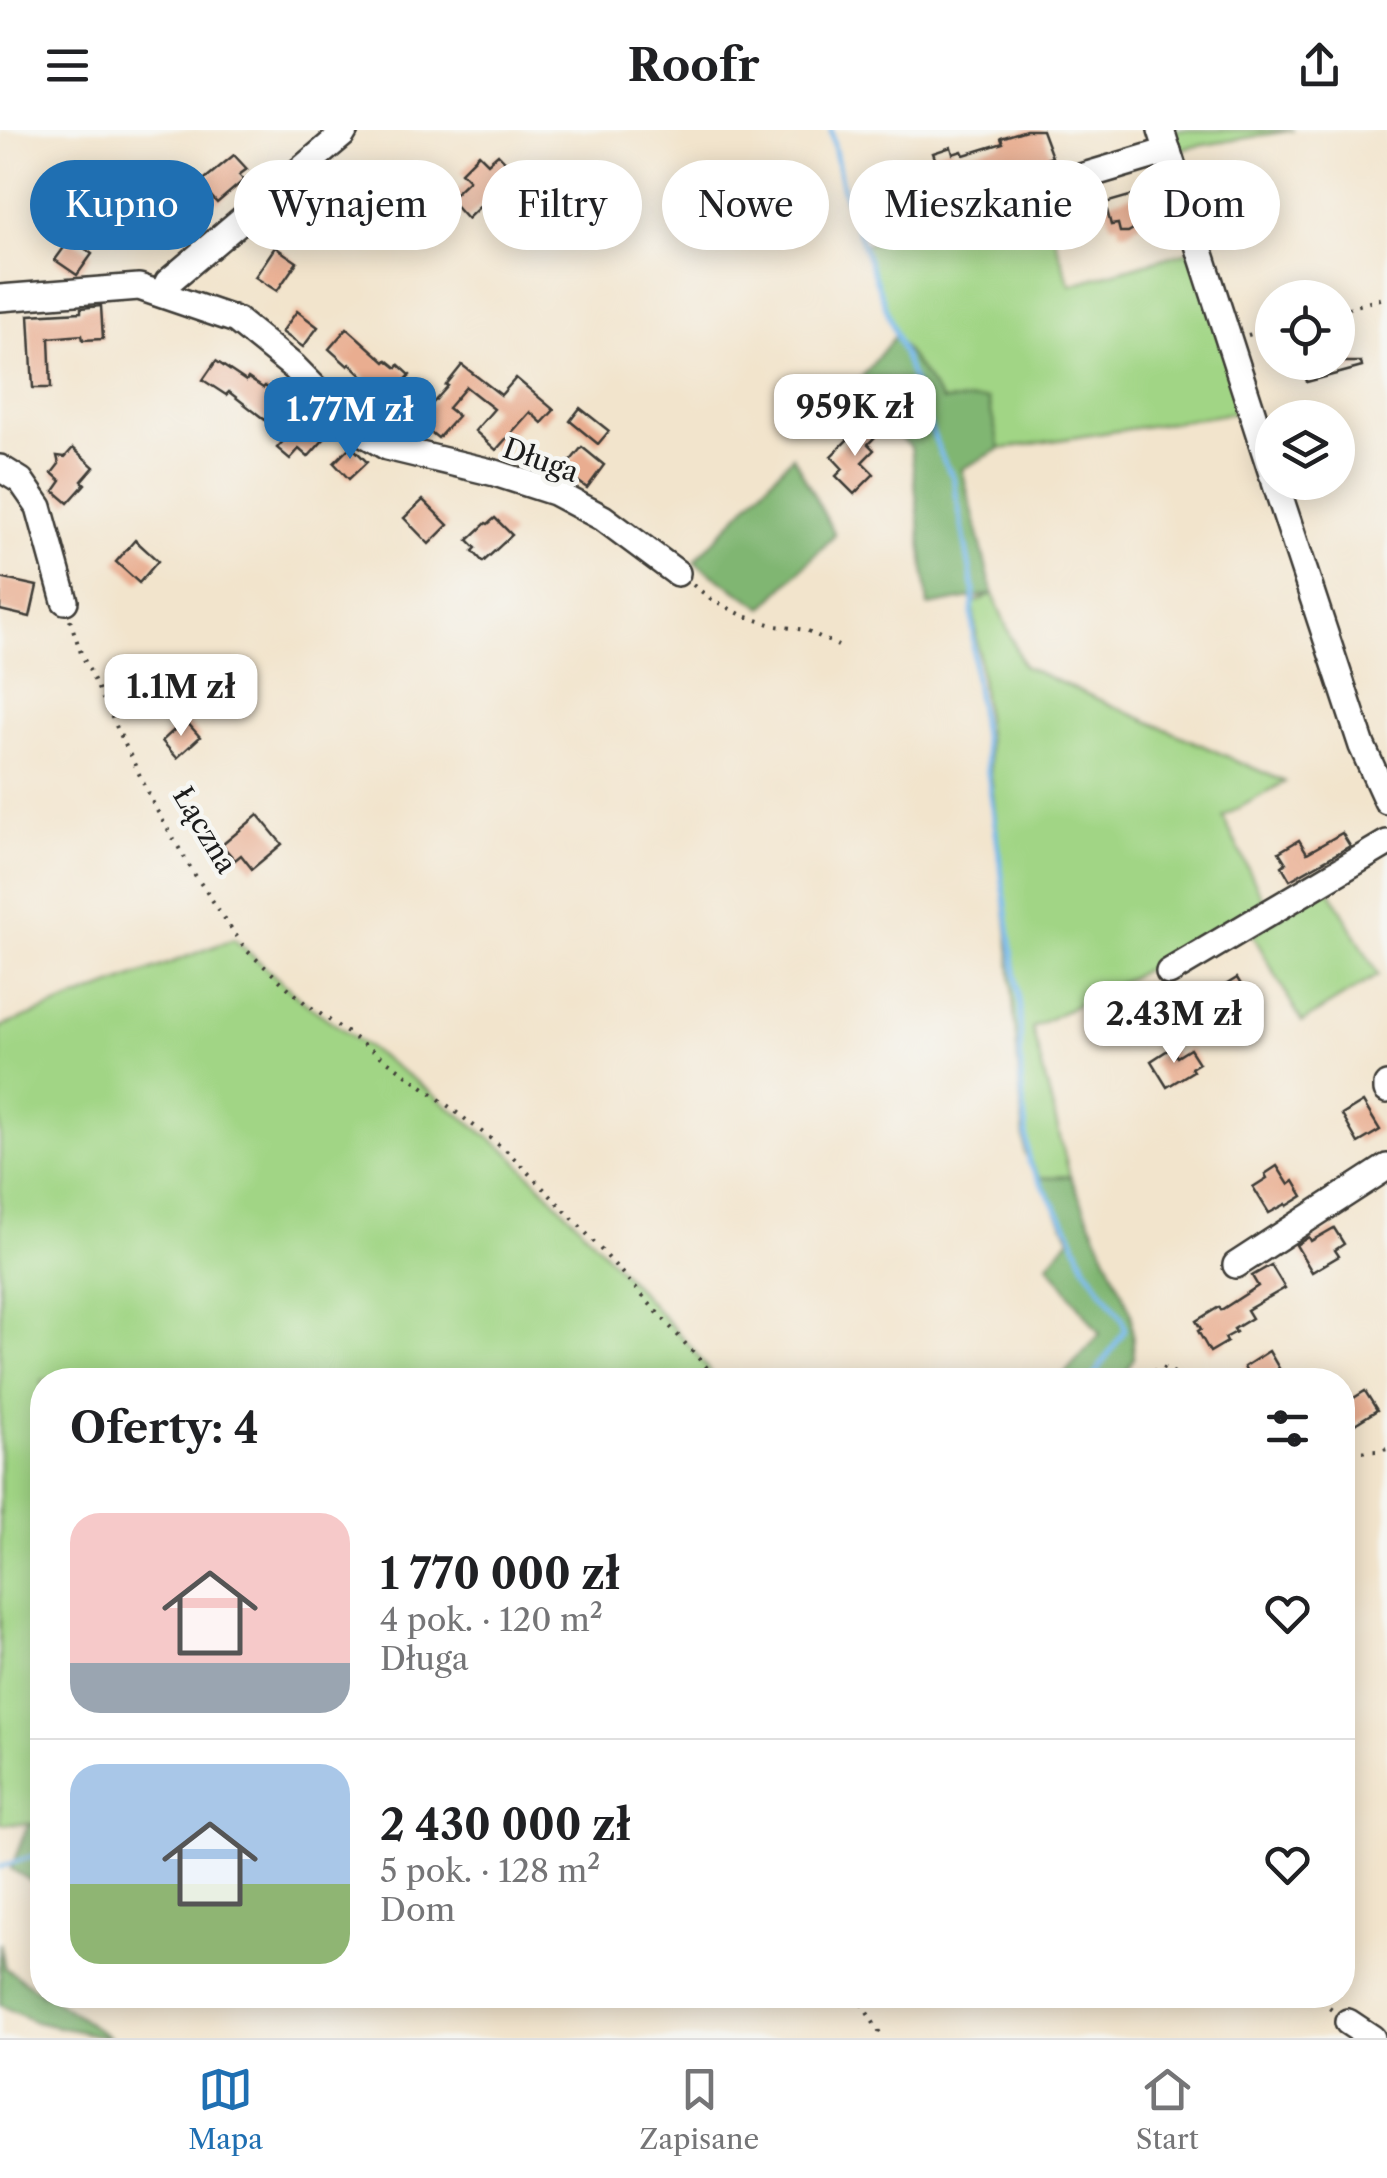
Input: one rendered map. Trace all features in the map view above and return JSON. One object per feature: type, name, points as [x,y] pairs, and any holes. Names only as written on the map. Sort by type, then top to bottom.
[{"type":"street","points":[[162,294],[168,282],[342,136],[344,130]]},
{"type":"street","points":[[1107,160],[1164,140],[1255,421]]},
{"type":"street","name":"Długa","points":[[0,298],[139,286],[236,320],[294,367],[353,427],[388,448],[554,492],[604,518],[677,572]]},
{"type":"street","points":[[0,468],[21,481],[39,507],[64,602]]},
{"type":"street","points":[[1281,500],[1362,746],[1387,800]]},
{"type":"street","points":[[1168,972],[1387,843]]},
{"type":"street","points":[[1236,1265],[1387,1167]]},
{"type":"street","points":[[1348,2022],[1372,2038]]},
{"type":"path","points":[[1355,306],[1387,297]]},
{"type":"path","points":[[677,572],[711,598],[744,616],[806,630],[838,646]]},
{"type":"path","name":"Łączna","points":[[64,602],[81,653],[156,809],[246,950],[304,1003],[508,1152],[578,1223],[708,1368]]},
{"type":"path","points":[[1355,1452],[1387,1449]]},
{"type":"path","points":[[864,2008],[884,2038]]},
{"type":"green space","points":[[1161,130],[1294,130],[1168,151]]},
{"type":"green space","points":[[866,250],[1058,250],[1070,285],[1200,250],[1252,410],[1000,449],[988,400],[943,401],[895,336]]},
{"type":"green space","points":[[895,336],[942,401],[988,399],[1000,449],[962,469],[993,594],[928,606],[911,447],[849,393]]},
{"type":"green space","points":[[793,456],[835,535],[763,608],[694,562]]},
{"type":"green space","points":[[993,594],[1023,666],[1285,782],[1223,817],[1267,907],[1032,1028],[1070,1176],[1040,1178],[1025,1154],[1009,947],[973,603]]},
{"type":"green space","points":[[1328,886],[1378,975],[1302,1022],[1252,933]]},
{"type":"green space","points":[[234,939],[305,1003],[508,1152],[707,1368],[30,1368],[30,1824],[0,1824],[0,1027]]},
{"type":"green space","points":[[1070,1176],[1131,1312],[1134,1358],[1128,1368],[1070,1368],[1100,1334],[1048,1264],[1070,1238],[1040,1178]]},
{"type":"green space","points":[[30,1825],[30,1880],[11,1869]]},
{"type":"green space","points":[[0,1942],[5,1968],[30,1985],[30,2008],[66,2008],[111,2038],[35,2022],[0,2005]]},
{"type":"building","points":[[1026,130],[1042,130],[1052,157],[936,160],[933,153],[951,147],[953,154],[962,151],[964,155],[1003,143],[1001,138]]},
{"type":"building","points":[[479,154],[485,160],[482,204],[467,219],[462,213],[462,187],[469,180],[462,171]]},
{"type":"building","points":[[234,155],[239,160],[234,160],[234,189],[217,203],[214,199],[214,171]]},
{"type":"building","points":[[1128,196],[1128,232],[1120,232],[1118,224],[1111,225],[1108,202]]},
{"type":"building","points":[[62,250],[87,250],[92,254],[77,275],[55,260]]},
{"type":"building","points":[[273,250],[297,262],[277,291],[255,277]]},
{"type":"building","points":[[101,306],[103,339],[83,340],[82,335],[49,338],[51,388],[33,388],[29,315],[81,312],[81,308]]},
{"type":"building","points":[[297,311],[318,327],[303,347],[282,332]]},
{"type":"building","points":[[347,328],[385,362],[397,368],[399,365],[410,375],[390,396],[381,388],[378,391],[329,349]]},
{"type":"building","points":[[216,361],[246,381],[248,378],[265,386],[325,438],[308,457],[299,449],[290,459],[277,448],[287,437],[229,392],[226,395],[203,380]]},
{"type":"building","points":[[462,365],[501,395],[516,378],[554,410],[542,423],[530,412],[496,450],[475,431],[494,409],[466,387],[448,408],[458,416],[438,438],[417,421]]},
{"type":"building","points":[[580,408],[609,431],[598,444],[570,421]]},
{"type":"building","points":[[865,422],[877,435],[868,444],[874,450],[862,462],[874,474],[854,494],[836,476],[843,469],[831,456]]},
{"type":"building","points":[[351,446],[367,462],[349,479],[334,463]]},
{"type":"building","points":[[582,447],[604,465],[587,488],[563,470]]},
{"type":"building","points":[[73,448],[94,467],[68,503],[54,491],[61,481],[52,473],[59,464],[57,456],[65,457]]},
{"type":"building","points":[[423,500],[448,525],[429,544],[404,518]]},
{"type":"building","points":[[495,518],[512,535],[483,562],[468,540]]},
{"type":"building","points":[[135,540],[158,561],[139,583],[116,562]]},
{"type":"building","points":[[0,578],[37,586],[30,617],[0,610]]},
{"type":"building","points":[[185,720],[200,737],[177,758],[162,741]]},
{"type":"building","points":[[258,815],[282,844],[252,869],[241,855],[235,860],[222,845]]},
{"type":"building","points":[[1342,833],[1350,846],[1290,880],[1279,852],[1299,840],[1307,853]]},
{"type":"building","points":[[1237,978],[1250,1000],[1221,1017],[1208,996]]},
{"type":"building","points":[[1171,1048],[1177,1057],[1190,1049],[1199,1063],[1167,1087],[1151,1061]]},
{"type":"building","points":[[1363,1102],[1380,1130],[1358,1143],[1342,1115]]},
{"type":"building","points":[[1277,1166],[1289,1185],[1294,1181],[1303,1196],[1269,1213],[1253,1187]]},
{"type":"building","points":[[1334,1228],[1344,1244],[1335,1250],[1339,1256],[1312,1272],[1296,1245]]},
{"type":"building","points":[[1271,1265],[1285,1288],[1247,1310],[1252,1318],[1210,1352],[1196,1321],[1258,1286],[1252,1276]]},
{"type":"building","points":[[1269,1351],[1279,1368],[1244,1368]]},
{"type":"building","points":[[1365,1391],[1377,1410],[1355,1424],[1355,1397]]},
{"type":"waterway","points":[[831,130],[843,191],[924,411],[953,477],[974,591],[974,672],[1020,1007],[1021,1079],[1029,1163],[1071,1232],[1085,1266],[1122,1318],[1125,1330],[1099,1368]]},
{"type":"waterway","points":[[0,1867],[30,1857]]}]
